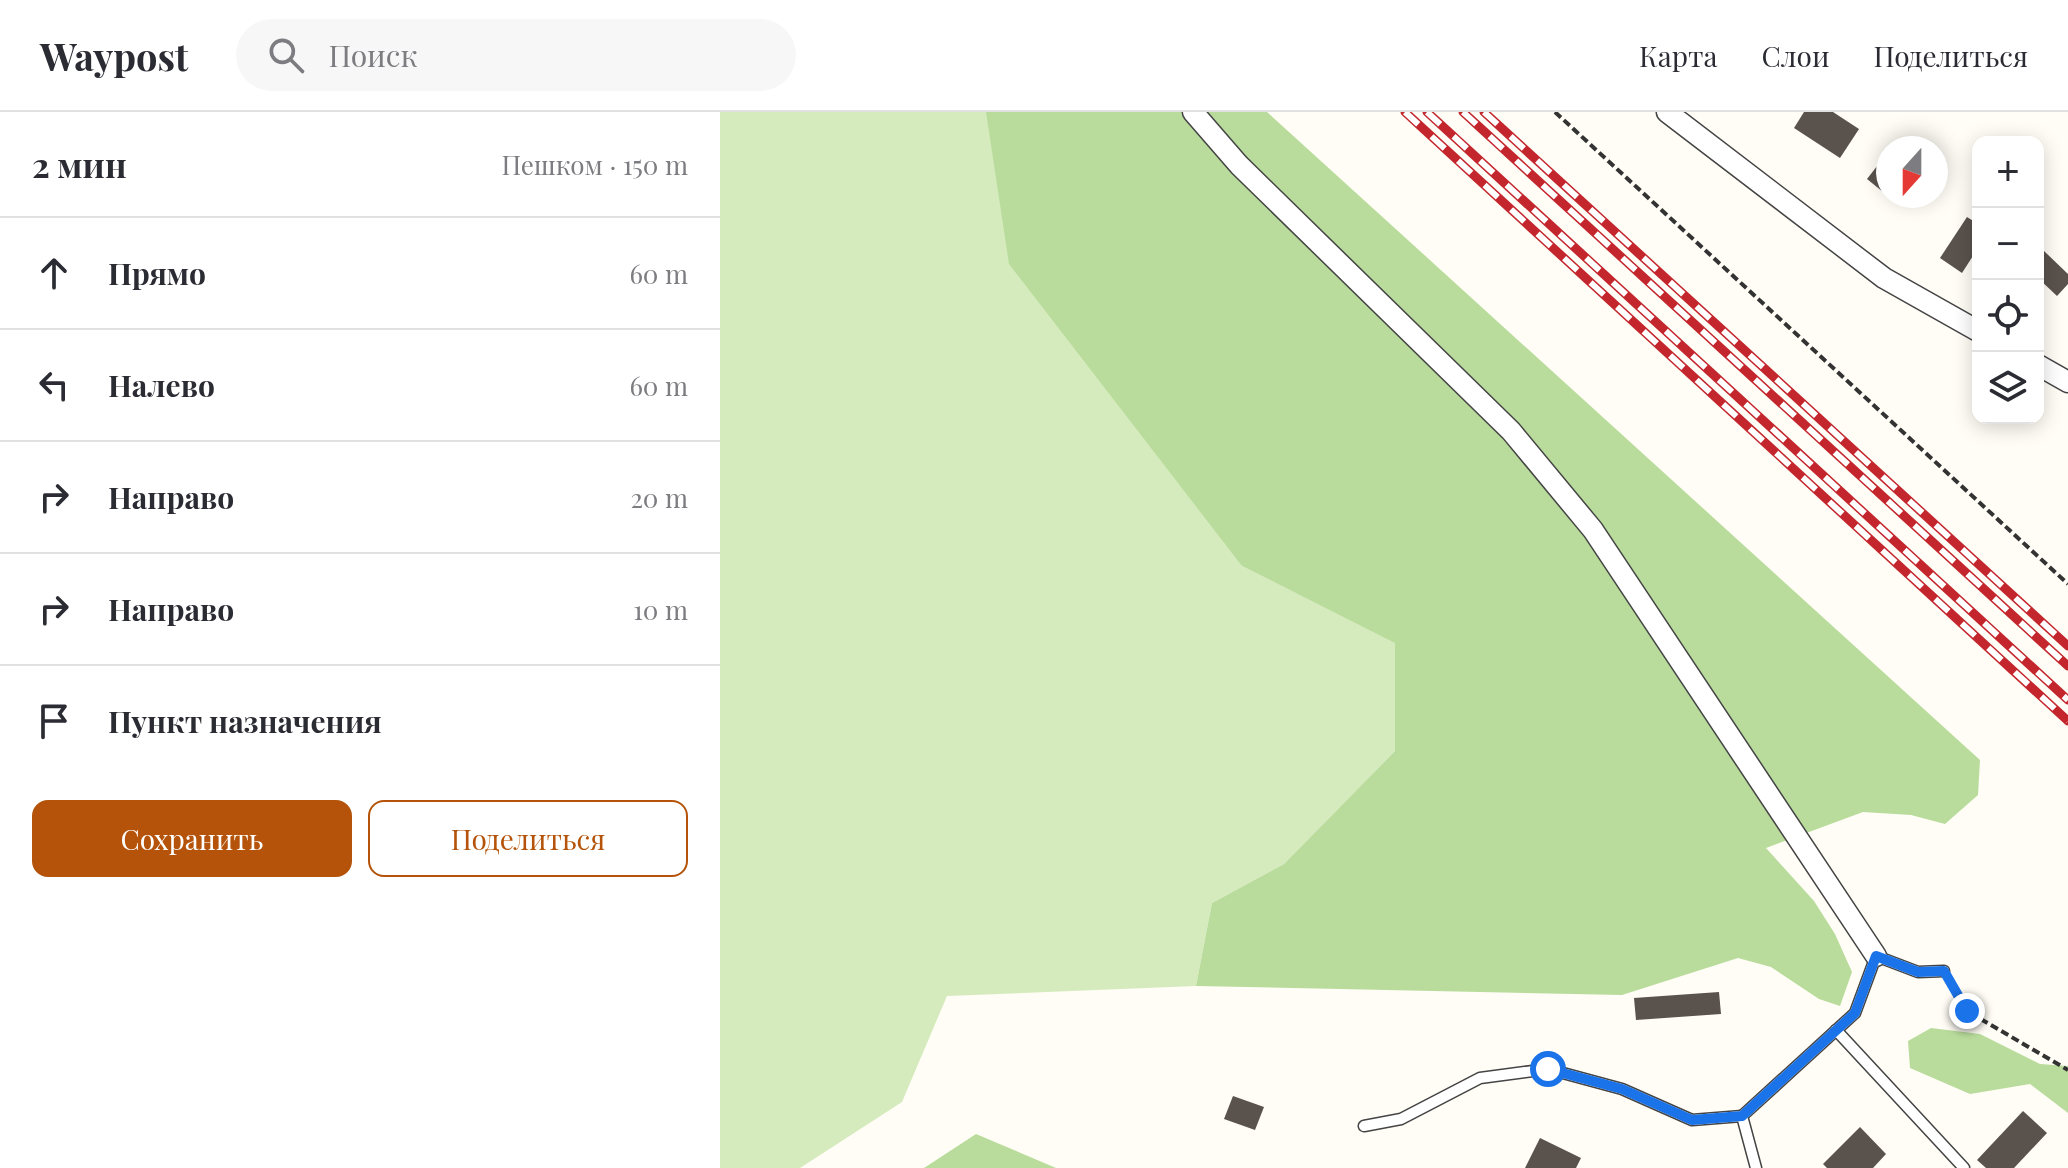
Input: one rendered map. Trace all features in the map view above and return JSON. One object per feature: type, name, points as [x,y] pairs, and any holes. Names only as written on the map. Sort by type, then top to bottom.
[{"type":"street","points":[[1193,112],[1239,165],[1511,431],[1593,530],[1876,956]]},
{"type":"street","points":[[1667,112],[1884,278],[1972,328]]},
{"type":"street","points":[[2044,368],[2068,382]]},
{"type":"lane","points":[[1364,1126],[1401,1119],[1480,1078],[1548,1069],[1622,1089],[1692,1120],[1742,1116],[1855,1013],[1876,956],[1918,972],[1944,971]]},
{"type":"lane","points":[[1836,1030],[1964,1168]]},
{"type":"lane","points":[[1742,1116],[1756,1168]]},
{"type":"path","points":[[1555,112],[2068,584]]},
{"type":"path","points":[[1944,971],[1967,1011],[2068,1070]]},
{"type":"green space","points":[[720,112],[986,112],[1242,566],[1395,642],[1395,751],[1284,864],[1212,903],[1196,986],[947,996],[902,1102],[800,1168],[720,1168]]},
{"type":"green space","points":[[986,112],[1267,112],[1980,760],[1978,795],[1945,824],[1911,815],[1863,812],[1766,848],[1814,901],[1835,934],[1852,972],[1840,1006],[1819,999],[1771,967],[1738,958],[1622,995],[1196,986],[1212,903],[1284,864],[1395,751],[1395,643],[1242,566],[1009,264]]},
{"type":"green space","points":[[1931,1028],[1980,1034],[2040,1064],[2068,1066],[2068,1113],[2030,1084],[1970,1094],[1910,1068],[1908,1041]]},
{"type":"green space","points":[[976,1134],[1056,1168],[924,1168]]},
{"type":"building","points":[[1804,112],[1833,112],[1859,129],[1840,158],[1794,128]]},
{"type":"building","points":[[1876,167],[1876,186],[1867,179]]},
{"type":"building","points":[[1967,217],[1972,220],[1972,257],[1962,273],[1940,258]]},
{"type":"building","points":[[2044,251],[2068,274],[2068,284],[2057,296],[2044,284]]},
{"type":"building","points":[[1719,992],[1721,1014],[1636,1020],[1634,998]]},
{"type":"building","points":[[1233,1096],[1264,1107],[1255,1130],[1224,1119]]},
{"type":"building","points":[[2023,1111],[2047,1133],[2014,1168],[1986,1168],[1977,1160]]},
{"type":"building","points":[[1860,1127],[1886,1154],[1873,1168],[1827,1168],[1823,1164]]},
{"type":"building","points":[[1540,1138],[1581,1158],[1576,1168],[1525,1168]]},
{"type":"railway","points":[[1405,112],[2068,721]]},
{"type":"railway","points":[[1427,112],[2068,700]]},
{"type":"railway","points":[[1463,112],[2068,666]]},
{"type":"railway","points":[[1484,112],[2068,646]]},
{"type":"route","points":[[1548,1069],[1622,1089],[1692,1120],[1742,1116],[1855,1013],[1876,956],[1918,972],[1944,971],[1967,1011]]}]
